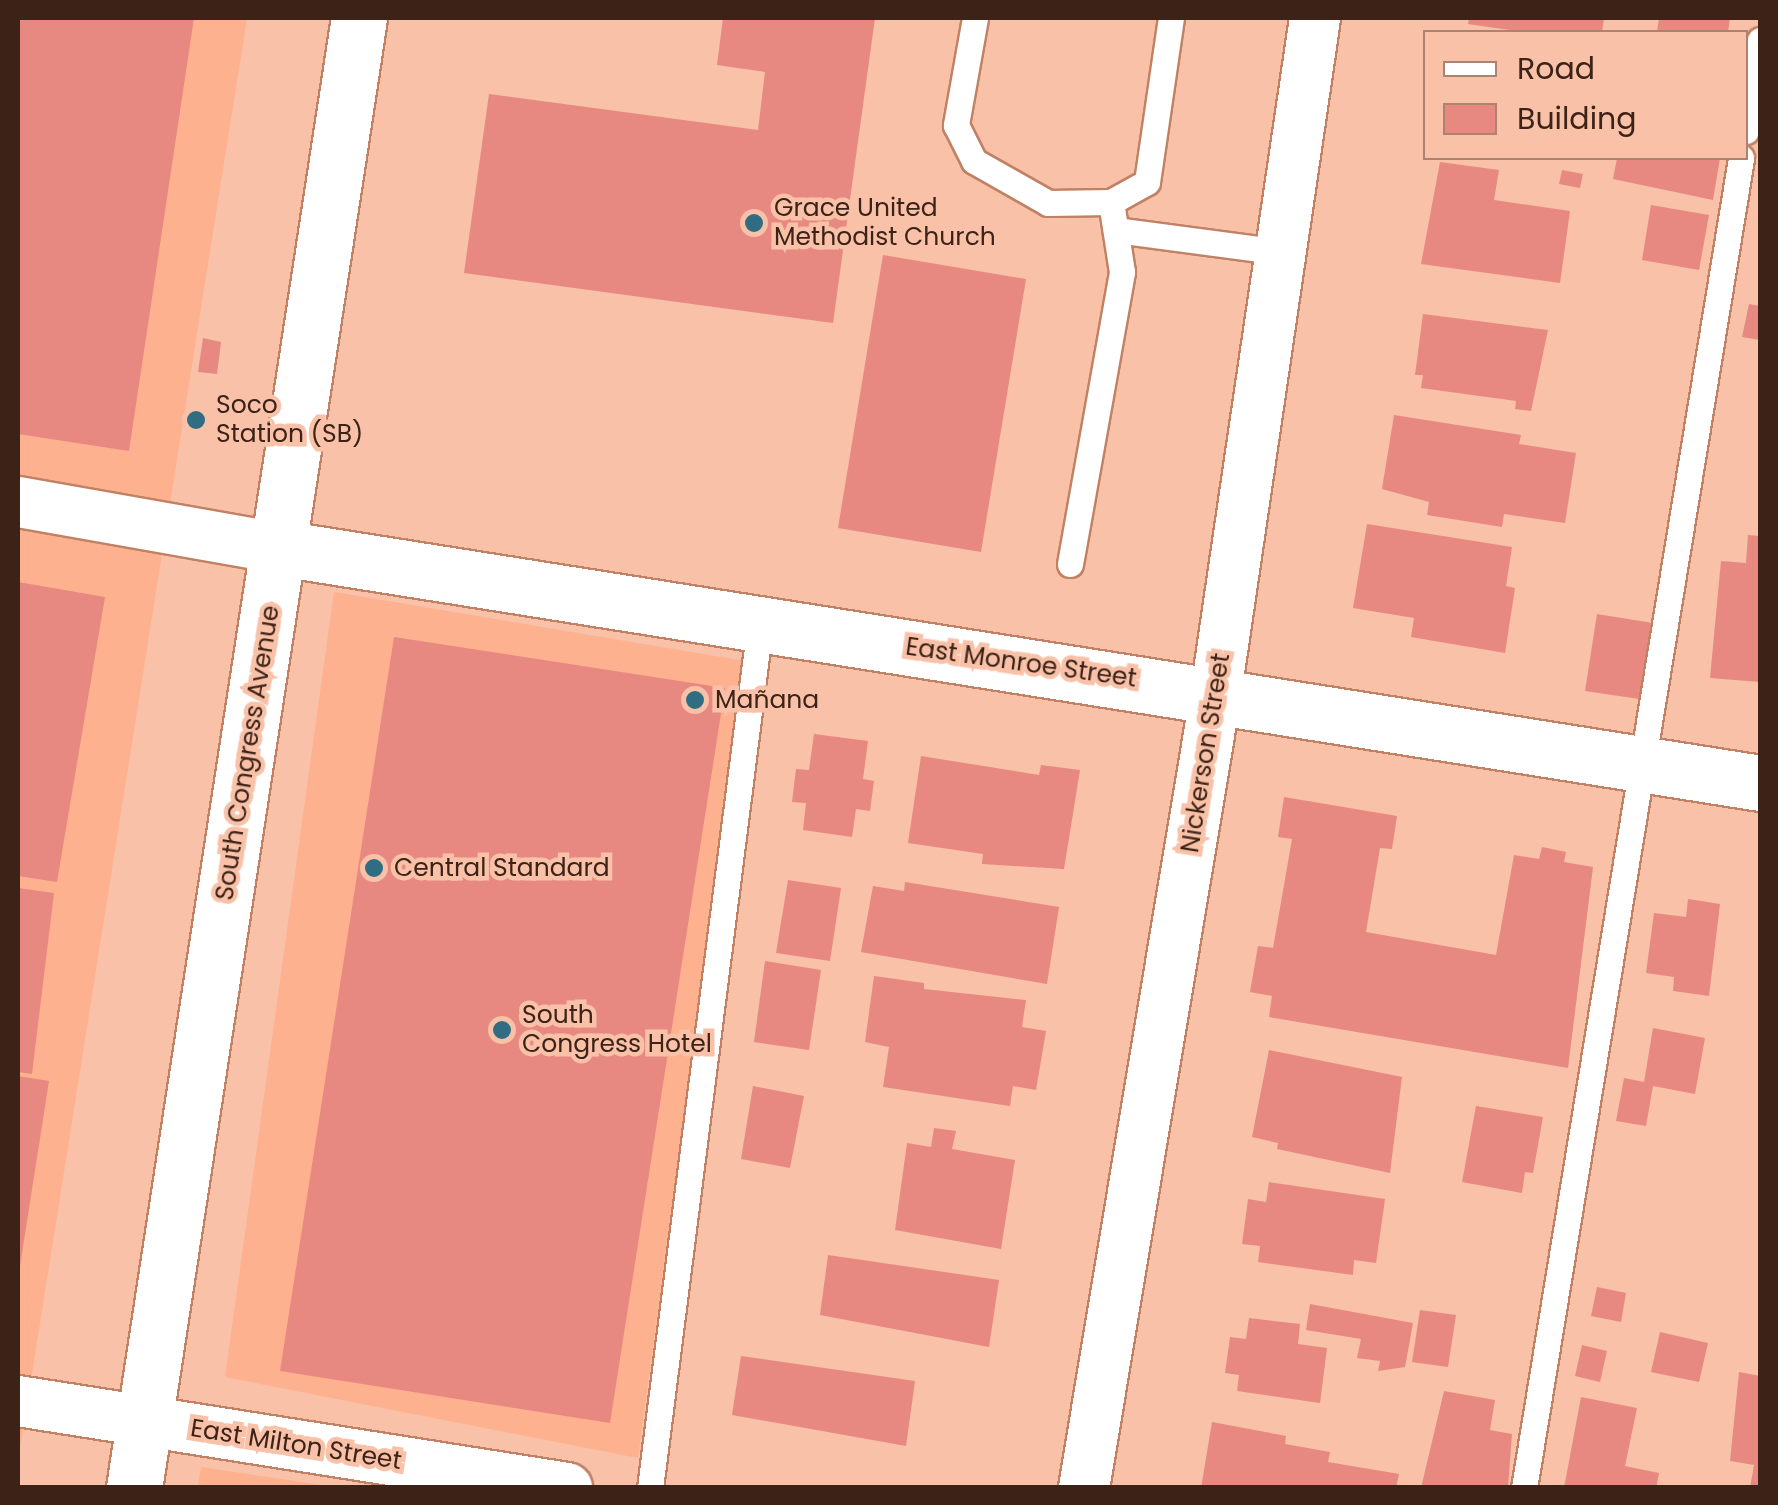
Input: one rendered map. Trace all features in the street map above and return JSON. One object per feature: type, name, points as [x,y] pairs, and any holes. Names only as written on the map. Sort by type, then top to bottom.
[{"type":"street","name":"South Congress Avenue","points":[[134,1488],[359,18]]},
{"type":"street","name":"Nickerson Street","points":[[1084,1488],[1216,692],[1315,18]]},
{"type":"street","points":[[18,502],[280,548]]},
{"type":"street","name":"East Monroe Street","points":[[280,548],[1642,759],[1760,783]]},
{"type":"street","name":"East Milton Street","points":[[18,1402],[567,1488]]},
{"type":"lane","points":[[974,18],[956,125],[974,161],[1048,202],[1111,202],[1147,182],[1171,18]]},
{"type":"lane","points":[[1748,117],[1760,40]]},
{"type":"lane","points":[[1524,1488],[1741,160]]},
{"type":"lane","points":[[1070,564],[1122,272],[1111,202]]},
{"type":"lane","points":[[1116,230],[1280,252]]},
{"type":"lane","points":[[650,1488],[760,624]]},
{"type":"shaded area","points":[[18,18],[247,18],[18,1462]]},
{"type":"shaded area","name":"South Congress Hotel","points":[[334,592],[745,661],[638,1458],[225,1377]]},
{"type":"shaded area","points":[[201,1467],[334,1487],[198,1487]]},
{"type":"building","points":[[18,18],[194,18],[129,451],[18,434]]},
{"type":"building","points":[[723,18],[875,18],[833,323],[464,273],[489,94],[758,130],[765,72],[717,65]]},
{"type":"building","points":[[1469,18],[1604,18],[1602,30],[1509,30],[1468,24]]},
{"type":"building","points":[[1659,18],[1730,18],[1728,30],[1657,30]]},
{"type":"building","points":[[1617,160],[1720,160],[1713,200],[1613,179]]},
{"type":"building","points":[[1440,162],[1499,170],[1494,200],[1570,211],[1560,283],[1421,264]]},
{"type":"building","points":[[1562,170],[1583,174],[1580,188],[1559,184]]},
{"type":"building","points":[[1651,205],[1709,215],[1699,270],[1642,260]]},
{"type":"building","points":[[883,255],[1026,279],[981,552],[838,528]]},
{"type":"building","points":[[1749,304],[1760,306],[1760,340],[1742,337]]},
{"type":"building","points":[[1423,314],[1548,330],[1531,411],[1515,409],[1516,401],[1421,388],[1423,375],[1415,375]]},
{"type":"building","points":[[203,338],[221,342],[217,374],[198,372]]},
{"type":"building","points":[[1394,415],[1521,435],[1519,444],[1576,453],[1565,523],[1504,514],[1502,527],[1427,515],[1429,502],[1382,489]]},
{"type":"building","points":[[1367,524],[1512,547],[1506,586],[1515,588],[1505,653],[1411,637],[1414,618],[1353,608]]},
{"type":"building","points":[[1748,535],[1760,536],[1760,682],[1710,678],[1721,561],[1746,563]]},
{"type":"building","points":[[18,582],[105,597],[57,882],[18,876]]},
{"type":"building","points":[[1597,614],[1659,624],[1646,700],[1585,691]]},
{"type":"building","name":"South Congress Hotel","points":[[394,637],[725,688],[610,1423],[280,1371]]},
{"type":"building","points":[[814,734],[868,741],[863,779],[874,781],[870,811],[856,809],[852,837],[803,830],[806,803],[792,802],[796,769],[809,770]]},
{"type":"building","points":[[921,756],[1039,775],[1041,765],[1080,770],[1064,869],[982,864],[983,854],[908,843]]},
{"type":"building","points":[[1284,797],[1397,816],[1392,849],[1380,848],[1366,932],[1496,955],[1514,855],[1539,859],[1542,847],[1566,852],[1564,862],[1593,867],[1568,1068],[1269,1017],[1272,996],[1250,992],[1258,946],[1273,948],[1292,839],[1278,837]]},
{"type":"building","points":[[788,880],[841,888],[830,961],[776,953]]},
{"type":"building","points":[[905,882],[1059,907],[1047,984],[861,952],[873,886],[904,891]]},
{"type":"building","points":[[18,888],[54,893],[32,1074],[18,1072]]},
{"type":"building","points":[[1688,899],[1720,904],[1709,996],[1673,991],[1674,977],[1646,973],[1654,913],[1686,917]]},
{"type":"building","points":[[765,961],[821,970],[809,1050],[754,1042]]},
{"type":"building","points":[[874,976],[924,983],[924,989],[1026,1000],[1022,1027],[1046,1031],[1036,1090],[1013,1086],[1010,1106],[883,1087],[889,1047],[865,1042]]},
{"type":"building","points":[[1653,1028],[1705,1038],[1695,1094],[1653,1086],[1646,1126],[1616,1121],[1624,1078],[1644,1082]]},
{"type":"building","points":[[1269,1050],[1402,1077],[1390,1173],[1277,1149],[1278,1143],[1252,1137]]},
{"type":"building","points":[[18,1076],[49,1081],[20,1266],[18,1266]]},
{"type":"building","points":[[753,1086],[804,1096],[790,1168],[741,1159]]},
{"type":"building","points":[[1476,1106],[1543,1117],[1533,1173],[1525,1172],[1522,1193],[1462,1182]]},
{"type":"building","points":[[934,1128],[956,1131],[952,1149],[1015,1160],[1001,1249],[895,1230],[907,1143],[931,1147]]},
{"type":"building","points":[[1269,1182],[1385,1199],[1376,1263],[1354,1260],[1353,1275],[1258,1262],[1260,1246],[1242,1244],[1248,1199],[1266,1202]]},
{"type":"building","points":[[828,1255],[999,1280],[989,1347],[820,1315]]},
{"type":"building","points":[[1597,1287],[1626,1293],[1621,1322],[1591,1316]]},
{"type":"building","points":[[1310,1304],[1413,1323],[1405,1367],[1378,1371],[1380,1361],[1357,1358],[1361,1339],[1306,1330]]},
{"type":"building","points":[[1420,1310],[1456,1315],[1448,1367],[1412,1362]]},
{"type":"building","points":[[1249,1318],[1300,1324],[1298,1344],[1327,1348],[1320,1403],[1237,1391],[1239,1375],[1225,1373],[1230,1337],[1246,1339]]},
{"type":"building","points":[[1660,1332],[1708,1343],[1699,1382],[1651,1372]]},
{"type":"building","points":[[1582,1345],[1607,1351],[1600,1382],[1575,1376]]},
{"type":"building","points":[[741,1356],[915,1381],[906,1446],[732,1415]]},
{"type":"building","points":[[1739,1372],[1760,1376],[1760,1488],[1750,1488],[1754,1465],[1730,1461]]},
{"type":"building","points":[[1444,1391],[1495,1400],[1490,1430],[1512,1434],[1508,1488],[1421,1488]]},
{"type":"building","points":[[1581,1397],[1637,1408],[1625,1466],[1659,1473],[1656,1488],[1564,1488]]},
{"type":"building","points":[[1212,1422],[1286,1436],[1285,1444],[1330,1452],[1328,1462],[1399,1474],[1396,1488],[1201,1488]]},
{"type":"place","name":"Grace United Methodist Church","points":[[754,223]]},
{"type":"place","name":"Soco Station (SB)","points":[[196,420]]},
{"type":"place","name":"Mañana","points":[[695,700]]},
{"type":"place","name":"Central Standard","points":[[374,868]]},
{"type":"place","name":"South Congress Hotel","points":[[502,1030]]}]
